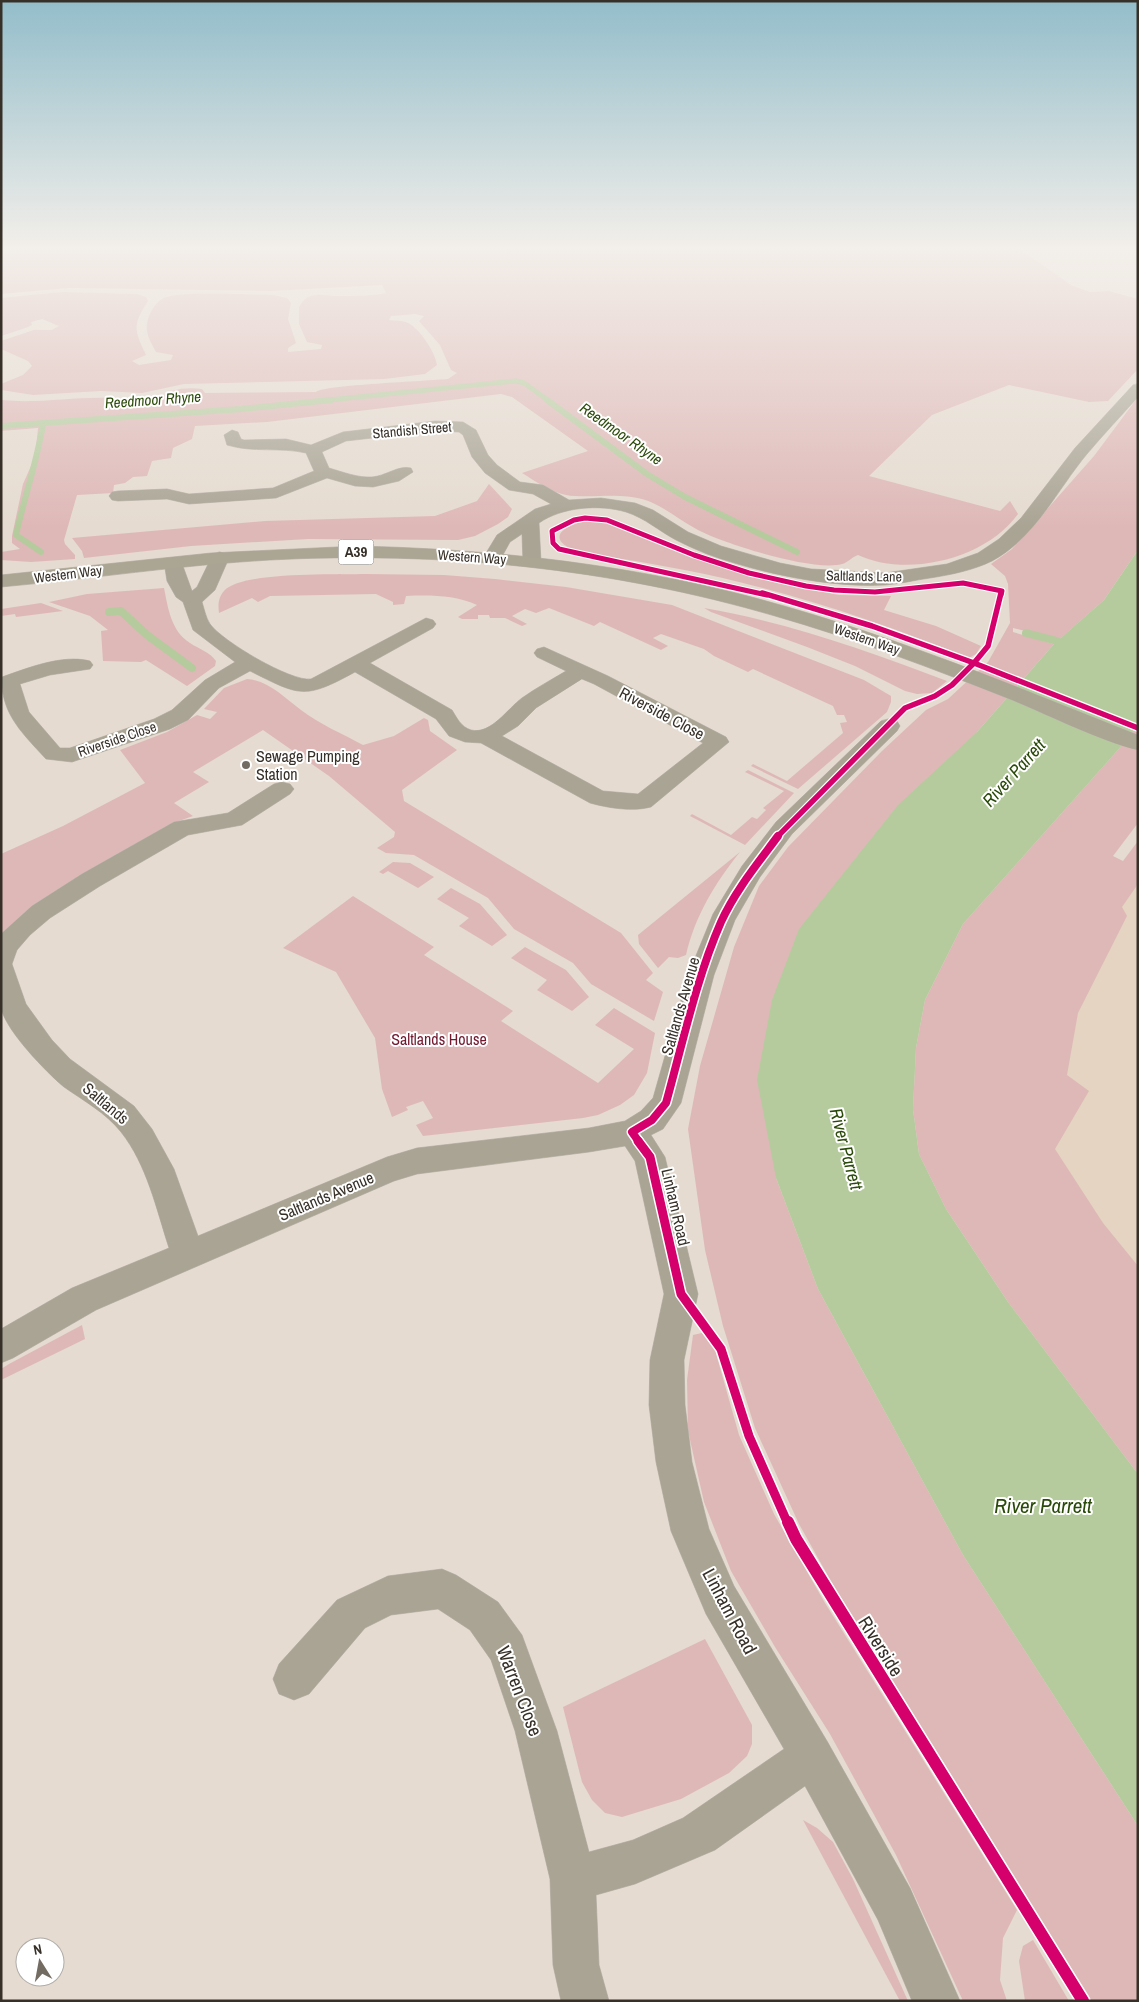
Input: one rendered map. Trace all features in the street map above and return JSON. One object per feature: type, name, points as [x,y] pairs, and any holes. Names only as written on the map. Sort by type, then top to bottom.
[{"type":"main road","name":"Western Way","points":[[1,581],[220,558],[355,552],[492,558],[532,562],[705,591],[810,619],[930,661],[1138,743]]},
{"type":"street","name":"Saltlands Lane","points":[[492,558],[502,539],[535,518],[566,505],[601,503],[628,507],[647,514],[682,536],[714,550],[777,568],[849,579],[885,579],[921,575],[950,569],[985,558],[1005,543],[1027,522],[1081,452],[1138,388]]},
{"type":"street","name":"Standish Street","points":[[313,450],[343,437],[453,425],[463,427],[470,433],[480,457],[491,469],[515,486],[537,489],[566,505]]},
{"type":"street","points":[[232,435],[233,442],[244,445],[286,444],[313,450],[322,471]]},
{"type":"street","points":[[322,471],[367,483],[386,481],[405,472]]},
{"type":"street","points":[[118,496],[167,494],[189,499],[276,493],[320,475],[322,471]]},
{"type":"street","name":"Standish Street","points":[[515,486],[518,494],[535,518]]},
{"type":"street","points":[[532,562],[535,518]]},
{"type":"street","points":[[192,600],[205,590],[220,558]]},
{"type":"street","points":[[173,562],[183,593],[192,600],[200,626],[248,663],[292,684],[304,686],[317,684],[426,624]]},
{"type":"street","name":"Riverside Close","points":[[356,664],[444,715],[450,727],[462,734],[468,737],[487,737],[598,798],[643,802],[718,742],[601,680],[544,653]]},
{"type":"street","name":"Riverside Close","points":[[82,665],[48,669],[5,682],[16,710],[54,754],[62,756],[90,750],[162,724],[180,714],[212,684],[248,663]]},
{"type":"street","points":[[487,737],[510,722],[520,710],[580,671]]},
{"type":"street","name":"Saltlands Avenue","points":[[1,1347],[84,1299],[387,1170],[417,1161],[589,1140],[632,1132],[652,1120],[666,1103],[701,975],[722,920],[751,872],[784,828],[889,726]]},
{"type":"street","points":[[1,961],[6,947],[20,930],[41,912],[91,880],[182,828],[234,820],[282,789]]},
{"type":"street","name":"Saltlands","points":[[1,968],[6,993],[14,1008],[59,1066],[107,1101],[131,1123],[144,1142],[161,1181],[188,1256]]},
{"type":"street","name":"Linham Road","points":[[632,1132],[650,1157],[681,1294],[667,1360],[667,1405],[674,1462],[690,1531],[720,1600],[812,1756],[894,1904],[936,2001]]},
{"type":"street","name":"Warren Close","points":[[294,1679],[351,1614],[388,1596],[442,1589],[484,1616],[508,1649],[536,1730],[573,1879],[576,1964],[585,2001]]},
{"type":"street","points":[[573,1879],[635,1862],[699,1834],[812,1756]]},
{"type":"shaded area","points":[[1138,862],[1138,1290],[1059,1182],[1040,1063]]},
{"type":"green space","points":[[6,339],[139,339],[146,355],[132,361],[139,365],[171,360],[173,355],[156,352],[149,339],[295,339],[296,343],[288,348],[288,352],[321,349],[322,345],[307,342],[306,339],[425,339],[437,365],[425,374],[384,379],[184,384],[142,393],[101,391],[33,395],[1,390],[1,384],[23,375],[32,366],[28,361],[1,349],[1,341]]},
{"type":"green space","points":[[435,339],[1138,339],[1138,369],[1108,401],[1089,402],[1009,385],[932,415],[869,476],[1000,511],[1010,501],[1018,514],[1004,530],[986,543],[966,553],[922,564],[899,565],[878,562],[858,555],[844,563],[829,565],[811,564],[769,555],[711,536],[657,505],[642,499],[623,496],[575,496],[555,491],[522,473],[588,451],[512,397],[501,394],[267,422],[195,426],[192,439],[173,448],[171,458],[152,461],[147,476],[133,477],[125,483],[114,485],[113,493],[77,495],[64,540],[65,544],[75,555],[75,559],[31,562],[1,560],[1,552],[20,549],[12,543],[12,536],[23,484],[35,457],[38,428],[1,431],[1,400],[114,398],[126,399],[147,405],[159,405],[158,401],[167,393],[184,388],[202,389],[205,393],[316,392],[356,385],[448,379],[457,373],[451,370],[440,345]]},
{"type":"green space","points":[[1138,397],[1138,550],[1104,600],[1060,639],[1013,628],[1013,632],[1054,644],[977,732],[776,1178],[818,1289],[963,1555],[1138,1826],[1138,2001],[1092,2001],[832,1583],[799,1524],[755,1428],[723,1326],[705,1250],[688,1129],[700,1066],[734,947],[759,886],[788,847],[882,751],[926,710],[948,699],[988,662],[1010,623],[1008,584],[1005,576],[991,564],[1012,549],[1094,456]]},
{"type":"green space","points":[[489,484],[512,509],[508,517],[475,536],[458,540],[308,539],[191,546],[84,558],[82,551],[72,538],[265,521],[435,516],[477,501]]},
{"type":"green space","points":[[596,520],[617,525],[682,553],[777,583],[839,595],[891,596],[884,610],[936,626],[981,646],[976,654],[969,658],[913,636],[829,607],[743,583],[662,566],[580,552],[567,547],[561,541],[560,536],[569,527],[577,523]]},
{"type":"green space","points":[[290,575],[444,575],[495,579],[566,587],[672,605],[864,680],[891,696],[891,702],[887,712],[798,789],[751,766],[753,764],[787,781],[843,733],[840,723],[847,722],[844,715],[837,715],[833,706],[753,669],[748,672],[714,656],[704,649],[661,634],[653,638],[668,646],[661,650],[600,622],[594,626],[549,608],[536,613],[525,609],[512,616],[527,624],[522,626],[505,618],[490,618],[489,615],[478,615],[478,619],[462,619],[458,617],[477,605],[451,597],[433,596],[406,596],[404,604],[393,605],[393,602],[376,594],[270,596],[258,602],[252,598],[219,613],[219,602],[224,591],[249,580]]},
{"type":"green space","points":[[164,588],[171,618],[178,632],[190,643],[208,653],[216,661],[215,666],[187,686],[146,660],[141,662],[103,661],[101,631],[108,630],[90,616],[49,602],[87,594]]},
{"type":"green space","points":[[41,603],[63,611],[16,617],[15,614],[1,616],[1,609]]},
{"type":"green space","points":[[704,608],[796,629],[947,681],[932,693],[917,694],[905,691],[855,666]]},
{"type":"green space","points":[[247,679],[269,686],[315,720],[363,745],[394,736],[424,718],[428,720],[430,731],[457,750],[402,790],[404,801],[621,933],[653,973],[646,980],[663,992],[654,1021],[591,984],[573,963],[514,929],[488,898],[414,855],[386,853],[377,848],[394,837],[395,832],[329,776],[263,730],[193,772],[209,782],[174,803],[193,816],[179,821],[67,887],[1,939],[1,854],[63,826],[145,783],[120,750],[167,732],[197,715],[210,719],[217,712],[204,709],[224,688]]},
{"type":"green space","points":[[1138,725],[1138,823],[1113,856],[1123,861],[1138,841],[1138,884],[1122,907],[1127,916],[1078,1013],[1067,1075],[1089,1091],[1055,1149],[1103,1223],[1138,1266],[1138,1474],[1008,1302],[946,1209],[919,1154],[913,1109],[916,1048],[925,1000],[963,924]]},
{"type":"green space","points":[[748,770],[794,793],[745,845],[690,816],[692,814],[731,835],[752,817],[757,819],[766,810],[763,808],[784,791],[745,772]]},
{"type":"green space","points":[[740,852],[714,888],[700,913],[686,955],[678,958],[669,957],[658,968],[639,944],[638,935]]},
{"type":"green space","points":[[393,862],[410,863],[434,877],[418,888],[388,871],[383,874],[379,872]]},
{"type":"green space","points":[[451,888],[480,904],[507,935],[492,946],[459,926],[469,918],[437,899]]},
{"type":"green space","name":"Saltlands House","points":[[353,896],[434,947],[424,955],[513,1011],[501,1021],[598,1083],[634,1049],[595,1025],[614,1008],[655,1033],[647,1073],[634,1095],[620,1105],[598,1115],[583,1118],[423,1136],[416,1125],[433,1118],[423,1101],[406,1107],[408,1110],[392,1117],[382,1089],[375,1038],[336,972],[283,948]]},
{"type":"green space","points":[[525,947],[566,970],[589,997],[572,1011],[537,990],[547,980],[511,958]]},
{"type":"green space","points":[[82,1325],[85,1339],[1,1380],[1,1369]]},
{"type":"green space","points":[[702,1333],[715,1350],[739,1435],[774,1514],[825,1603],[1017,1910],[1003,1938],[1000,1980],[1007,2001],[963,2001],[896,1855],[830,1734],[775,1647],[731,1571],[704,1502],[688,1431],[687,1380],[693,1335]]},
{"type":"green space","points":[[705,1639],[752,1725],[752,1744],[747,1756],[729,1773],[681,1799],[622,1817],[605,1813],[592,1800],[582,1782],[563,1707]]},
{"type":"green space","points":[[803,1820],[817,1828],[833,1842],[853,1879],[908,2001],[900,2001]]},
{"type":"green space","points":[[1033,1940],[1069,2001],[1025,2001],[1019,1961],[1023,1946]]},
{"type":"water","name":"River Parrett","points":[[1138,550],[1138,725],[963,924],[925,1000],[916,1048],[913,1109],[919,1154],[946,1209],[1008,1302],[1138,1474],[1138,1826],[963,1555],[818,1289],[776,1178],[757,1080],[772,1000],[799,929],[898,805],[977,732],[1054,644],[1104,600]]},
{"type":"waterway","name":"Reedmoor Rhyne","points":[[319,401],[516,381],[524,383],[549,401]]},
{"type":"waterway","name":"Reedmoor Rhyne","points":[[1,426],[242,409],[331,400]]},
{"type":"waterway","name":"Reedmoor Rhyne","points":[[547,400],[647,474],[685,497],[797,552]]},
{"type":"waterway","points":[[41,552],[16,535],[43,424]]},
{"type":"waterway","points":[[109,612],[121,611],[147,635],[192,668]]},
{"type":"waterway","points":[[1026,633],[1057,641]]},
{"type":"cycle path","name":"Riverside","points":[[1083,2001],[796,1539],[768,1482],[749,1436],[721,1349],[681,1294],[650,1157],[632,1132],[652,1120],[666,1103],[701,975],[722,920],[751,872],[784,828],[905,708],[935,696],[952,685],[979,658],[988,646],[1002,591],[963,583],[875,592],[834,590],[777,581],[721,565],[630,527],[607,520],[596,518],[574,520],[552,531],[553,543],[559,549],[766,594],[834,614],[872,626],[949,654],[987,668],[1138,728]]},
{"type":"place","name":"Sewage Pumping Station","points":[[246,765]]}]
